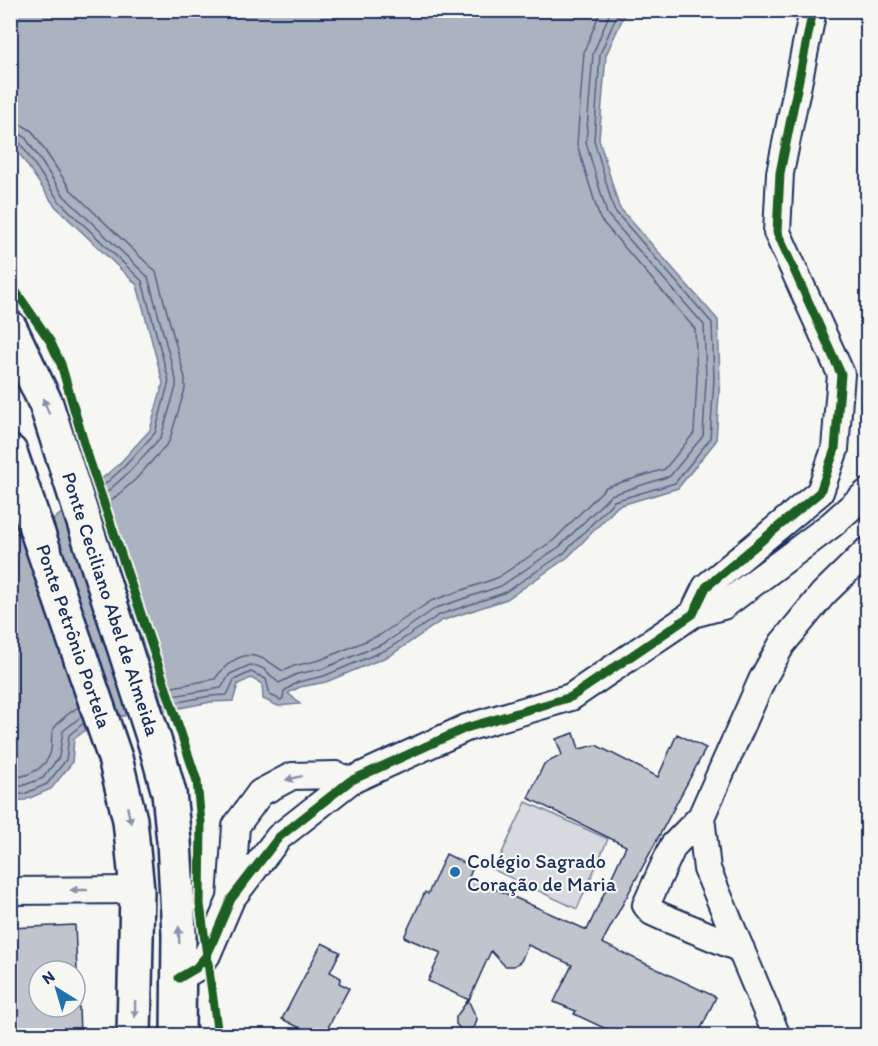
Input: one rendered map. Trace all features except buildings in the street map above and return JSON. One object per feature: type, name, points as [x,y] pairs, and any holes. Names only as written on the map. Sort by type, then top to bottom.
[{"type":"main road","name":"Ponte Ceciliano Abel de Almeida","points":[[10,328],[46,404],[170,793],[179,934],[178,1035]]},
{"type":"main road","name":"Ponte Petrônio Portela","points":[[16,466],[115,758],[130,820],[137,890],[134,1035]]},
{"type":"street","points":[[693,614],[706,587],[820,492],[835,448],[842,375],[777,232],[780,173],[813,10]]},
{"type":"street","points":[[179,978],[196,968],[207,955],[231,899],[279,837],[350,781],[466,728],[572,697],[693,614],[723,606],[831,525],[867,492]]},
{"type":"street","points":[[741,949],[663,918],[652,912],[646,904],[673,846],[701,817],[762,680],[782,644],[823,594],[867,550]]},
{"type":"street","points":[[231,899],[236,826],[260,793],[292,776],[336,775],[350,781]]},
{"type":"street","points":[[701,817],[707,869],[777,1035]]},
{"type":"street","points":[[10,891],[137,890]]},
{"type":"shaded area","points":[[526,802],[608,839],[577,909],[494,870]]},
{"type":"water","points":[[11,11],[626,11],[606,55],[599,139],[619,207],[718,320],[720,379],[716,441],[678,488],[618,506],[568,557],[507,599],[441,621],[391,655],[326,682],[300,687],[288,693],[300,704],[278,706],[263,699],[262,684],[251,678],[238,684],[233,701],[211,702],[148,714],[127,715],[95,723],[74,739],[72,763],[51,789],[25,800],[11,801],[11,535],[52,521],[119,464],[150,430],[163,383],[137,285],[54,205],[11,144]]},
{"type":"cycle path","points":[[179,978],[196,968],[207,955],[231,899],[279,837],[350,781],[466,728],[571,697],[693,614],[706,587],[820,492],[835,449],[841,374],[777,232],[780,173],[813,10]]},
{"type":"cycle path","points":[[10,283],[50,341],[61,364],[87,453],[197,781],[201,823],[200,904],[218,1036]]},
{"type":"place","name":"Colégio Sagrado Coração de Maria","points":[[455,872]]}]
